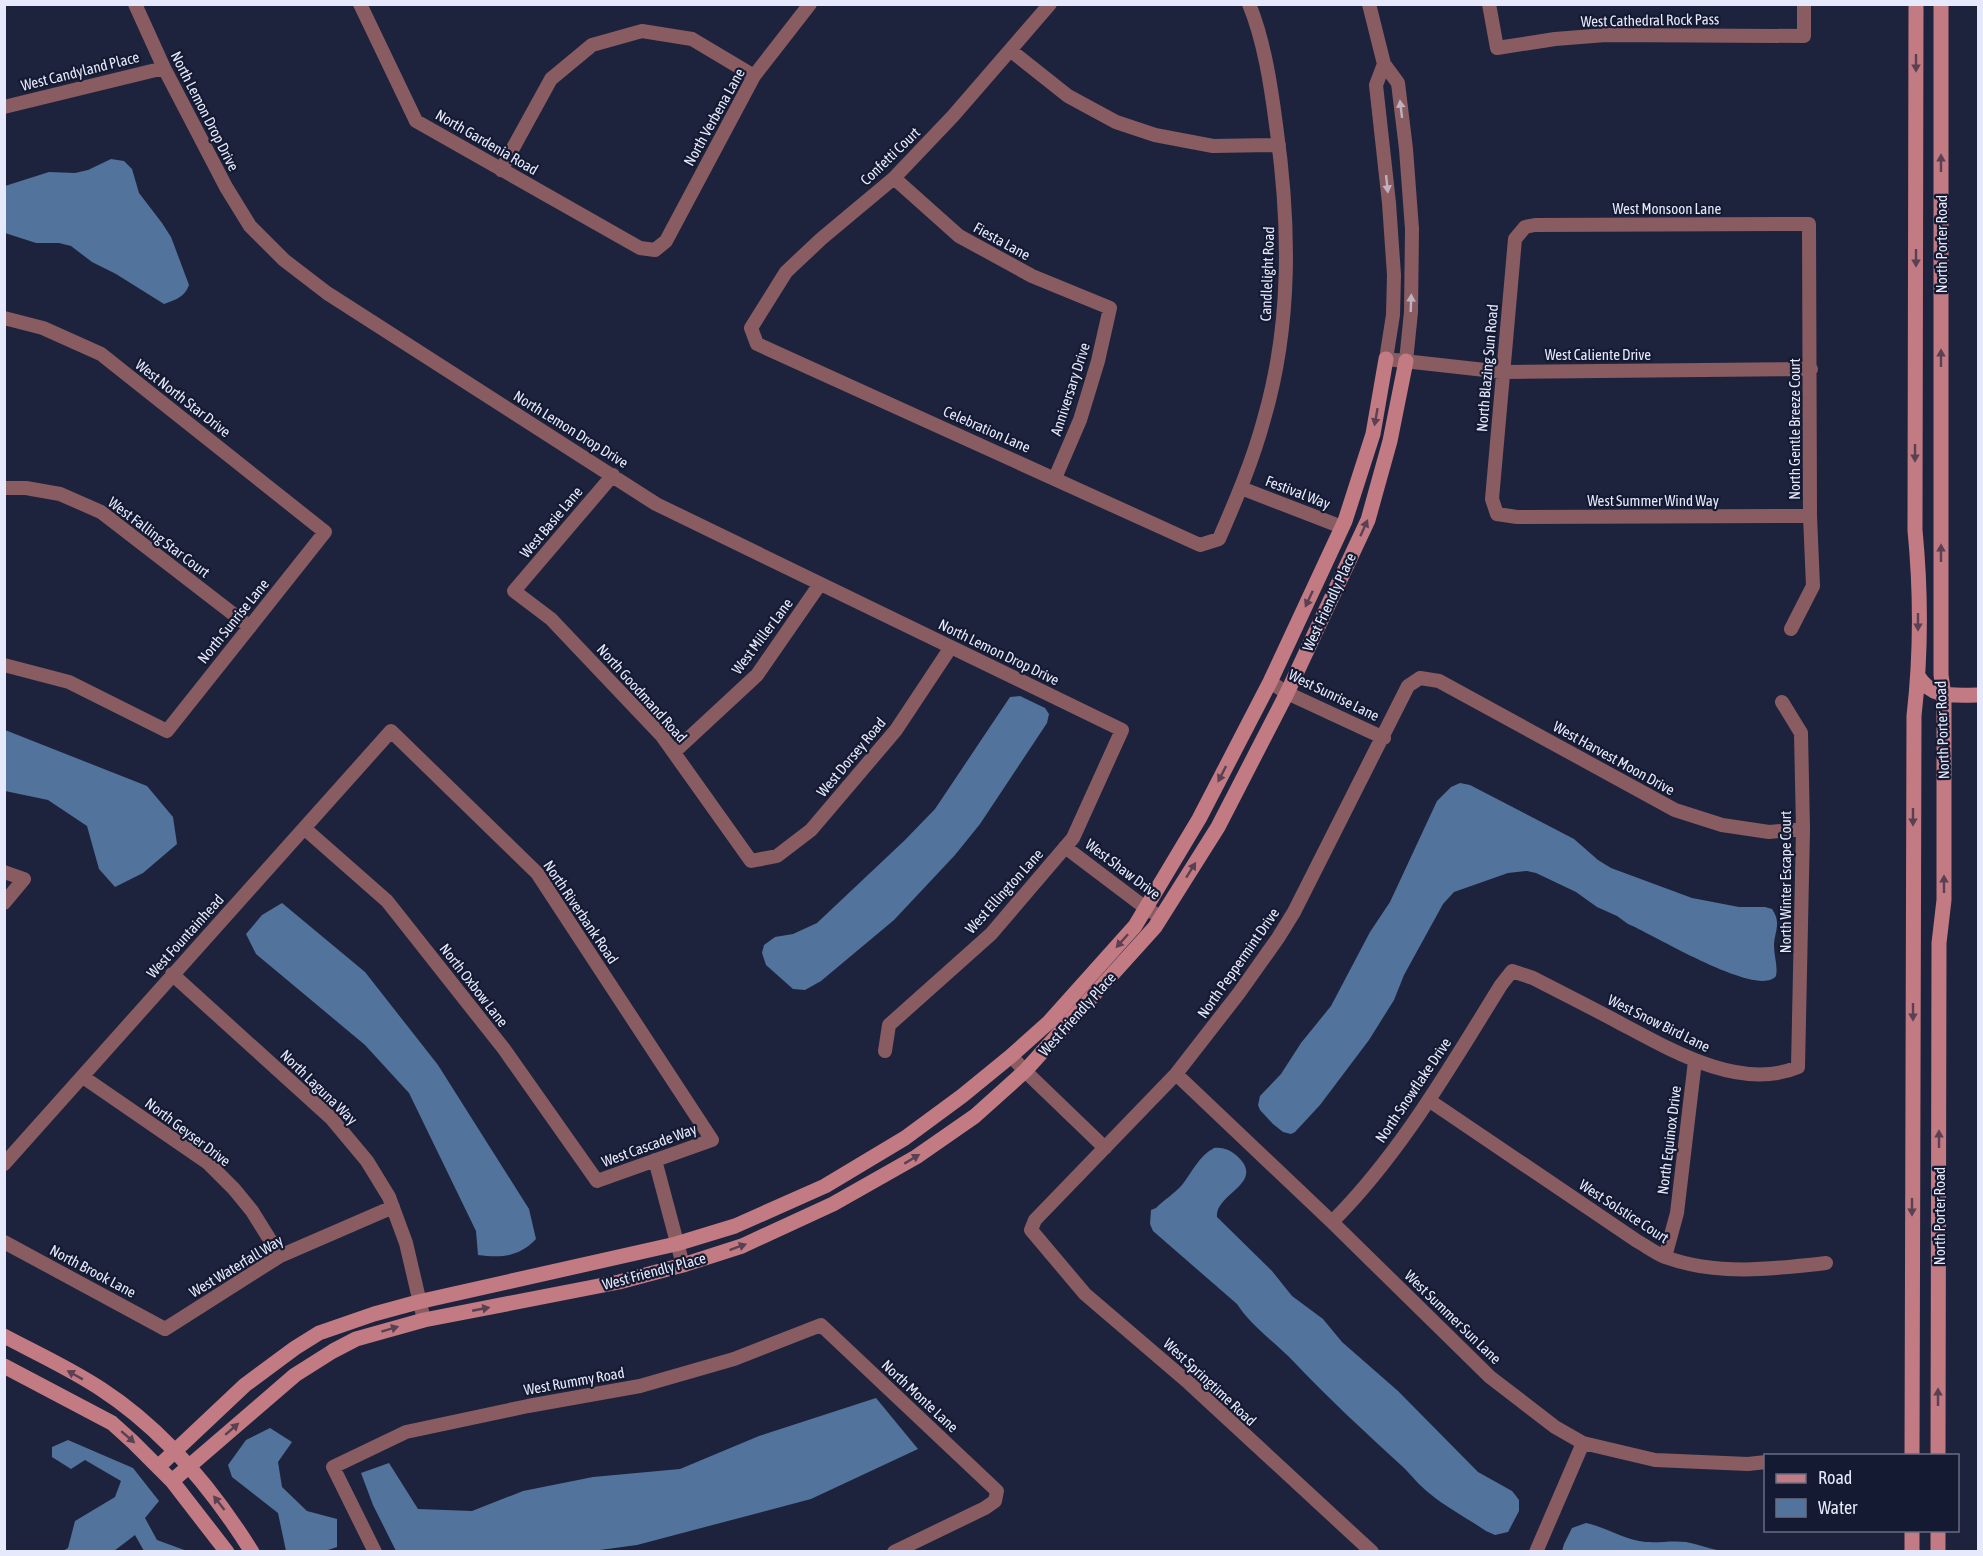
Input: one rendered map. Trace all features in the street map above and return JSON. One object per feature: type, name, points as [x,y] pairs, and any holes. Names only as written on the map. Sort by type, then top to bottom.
[{"type":"street","name":"North Lemon Drop Drive","points":[[135,4],[164,68],[226,187],[250,226],[284,260],[327,293],[656,504],[1122,730]]},
{"type":"street","name":"North Gardenia Road","points":[[360,4],[416,121],[640,248],[655,250]]},
{"type":"street","name":"North Verbena Lane","points":[[655,250],[666,242],[754,76],[810,4]]},
{"type":"street","name":"Confetti Court","points":[[751,328],[786,272],[821,239],[894,178],[953,116],[1050,4]]},
{"type":"street","name":"Candlelight Road","points":[[1219,539],[1241,488],[1264,419],[1278,356],[1286,298],[1287,228],[1279,145],[1269,76],[1249,4]]},
{"type":"street","name":"West Friendly Place","points":[[172,1481],[295,1375],[356,1339],[424,1320],[619,1282],[683,1265],[741,1246],[833,1204],[926,1150],[975,1116],[1025,1071],[1155,927],[1218,826],[1287,693],[1368,519],[1390,441],[1406,361],[1411,312],[1411,220],[1398,82],[1384,64],[1370,4]]},
{"type":"street","name":"West Cathedral Rock Pass","points":[[1489,4],[1497,48],[1555,39],[1606,35],[1804,36],[1804,4]]},
{"type":"street","name":"North Porter Road","points":[[1912,1454],[1914,716],[1918,676],[1918,563],[1915,531],[1916,4]]},
{"type":"street","name":"North Porter Road","points":[[1938,1454],[1939,943],[1944,900],[1944,695],[1941,675],[1941,4]]},
{"type":"street","points":[[501,170],[551,79],[592,45],[642,31],[692,39],[754,76]]},
{"type":"street","points":[[1010,50],[1068,96],[1126,125],[1155,135],[1214,146],[1279,145]]},
{"type":"street","name":"West Friendly Place","points":[[158,1467],[245,1385],[319,1333],[418,1302],[676,1244],[735,1226],[825,1186],[905,1138],[1011,1056],[1049,1022],[1135,926],[1199,819],[1270,682],[1342,527],[1373,434],[1393,315],[1394,275],[1389,204],[1376,85],[1384,64]]},
{"type":"street","name":"West Candyland Place","points":[[4,107],[164,68]]},
{"type":"street","name":"Fiesta Lane","points":[[894,178],[959,236],[1032,276],[1110,308]]},
{"type":"street","name":"West Monsoon Lane","points":[[1525,227],[1535,225],[1809,224]]},
{"type":"street","name":"North Gentle Breeze Court","points":[[1791,630],[1813,586],[1810,516],[1809,224]]},
{"type":"street","name":"North Blazing Sun Road","points":[[1497,514],[1492,499],[1515,239],[1525,227]]},
{"type":"street","name":"Anniversary Drive","points":[[1056,478],[1080,420],[1098,361],[1110,308]]},
{"type":"street","name":"West North Star Drive","points":[[4,318],[43,328],[101,354],[325,532]]},
{"type":"street","name":"Celebration Lane","points":[[751,328],[757,344],[1200,545],[1219,539]]},
{"type":"street","name":"West Caliente Drive","points":[[1386,359],[1503,372],[1811,369]]},
{"type":"street","name":"West Basie Lane","points":[[514,591],[612,475]]},
{"type":"street","name":"West Falling Star Court","points":[[4,488],[26,488],[60,494],[101,512],[250,627]]},
{"type":"street","name":"Festival Way","points":[[1241,488],[1342,527]]},
{"type":"street","name":"West Summer Wind Way","points":[[1497,514],[1517,517],[1810,516]]},
{"type":"street","name":"North Sunrise Lane","points":[[4,665],[69,682],[167,731],[325,532]]},
{"type":"street","name":"West Miller Lane","points":[[674,752],[757,675],[820,584]]},
{"type":"street","name":"North Goodmand Road","points":[[514,591],[551,619],[662,736],[752,861]]},
{"type":"street","name":"West Dorsey Road","points":[[752,861],[777,856],[811,830],[896,730],[951,647]]},
{"type":"street","points":[[1918,676],[1925,687],[1944,695],[1978,695]]},
{"type":"street","name":"North Peppermint Drive","points":[[1031,1230],[1035,1220],[1176,1074],[1278,938],[1294,912],[1408,686],[1420,678]]},
{"type":"street","name":"West Harvest Moon Drive","points":[[1420,678],[1439,681],[1675,810],[1722,825],[1769,832],[1803,829]]},
{"type":"street","name":"West Sunrise Lane","points":[[1270,682],[1287,693],[1383,738]]},
{"type":"street","name":"North Winter Escape Court","points":[[1782,702],[1801,733],[1803,829],[1798,1067]]},
{"type":"street","name":"West Ellington Lane","points":[[885,1051],[889,1024],[991,934],[1073,838],[1122,730]]},
{"type":"street","name":"West Fountainhead","points":[[4,1164],[391,731]]},
{"type":"street","name":"North Riverbank Road","points":[[391,731],[537,873],[712,1140]]},
{"type":"street","name":"North Oxbow Lane","points":[[304,828],[387,901],[504,1049],[597,1181]]},
{"type":"street","name":"West Shaw Drive","points":[[1065,847],[1161,917]]},
{"type":"street","points":[[4,872],[24,879],[4,903]]},
{"type":"street","name":"West Snow Bird Lane","points":[[1512,971],[1533,978],[1695,1061],[1739,1073],[1783,1073],[1798,1067]]},
{"type":"street","name":"North Snowflake Drive","points":[[1332,1222],[1386,1160],[1430,1101],[1501,985],[1512,971]]},
{"type":"street","name":"North Laguna Way","points":[[172,974],[331,1118],[367,1161],[389,1197],[406,1243],[424,1320]]},
{"type":"street","points":[[1011,1056],[1105,1148]]},
{"type":"street","name":"North Equinox Drive","points":[[1665,1257],[1677,1213],[1695,1061]]},
{"type":"street","name":"West Summer Sun Lane","points":[[1176,1074],[1332,1222],[1490,1377],[1555,1427],[1583,1443],[1655,1460],[1748,1464],[1764,1462]]},
{"type":"street","name":"North Geyser Drive","points":[[83,1077],[208,1163],[252,1211],[280,1256]]},
{"type":"street","name":"West Solstice Court","points":[[1430,1101],[1637,1241],[1665,1257],[1736,1270],[1826,1263]]},
{"type":"street","name":"West Cascade Way","points":[[597,1181],[712,1140]]},
{"type":"street","points":[[655,1160],[683,1265]]},
{"type":"street","name":"West Waterfall Way","points":[[165,1329],[280,1256],[393,1207]]},
{"type":"street","name":"West Springtime Road","points":[[1031,1230],[1085,1294],[1189,1383],[1372,1551]]},
{"type":"street","name":"North Brook Lane","points":[[4,1242],[165,1329]]},
{"type":"street","name":"West Rummy Road","points":[[374,1551],[333,1467],[406,1432],[528,1406],[640,1386],[734,1359],[821,1325]]},
{"type":"street","name":"North Monte Lane","points":[[821,1325],[997,1491],[995,1502],[986,1508],[894,1551]]},
{"type":"street","points":[[4,1336],[100,1388],[140,1417],[176,1450],[232,1520],[252,1551]]},
{"type":"street","points":[[4,1366],[111,1423],[172,1481],[227,1551]]},
{"type":"street","points":[[1536,1551],[1583,1443]]},
{"type":"street","points":[[1912,1532],[1912,1551]]},
{"type":"street","points":[[1938,1532],[1938,1551]]},
{"type":"water","points":[[111,159],[124,161],[132,169],[139,193],[171,237],[189,285],[182,295],[164,304],[92,262],[71,246],[59,243],[36,243],[5,233],[5,186],[49,172],[75,173],[88,170]]},
{"type":"water","points":[[1020,696],[1045,708],[1049,714],[1047,723],[980,824],[955,855],[894,920],[821,981],[805,990],[793,989],[766,965],[762,953],[764,945],[775,937],[793,934],[817,923],[905,840],[935,809],[1010,697]]},
{"type":"water","points":[[5,730],[147,786],[173,817],[177,844],[143,873],[115,887],[99,869],[87,826],[48,800],[5,791]]},
{"type":"water","points":[[1460,783],[1470,785],[1574,839],[1611,868],[1692,898],[1739,907],[1772,909],[1777,919],[1774,946],[1776,976],[1765,981],[1749,979],[1728,972],[1628,924],[1576,892],[1536,873],[1527,871],[1508,873],[1454,892],[1443,904],[1404,975],[1394,1000],[1369,1040],[1320,1105],[1295,1132],[1291,1134],[1283,1132],[1260,1110],[1258,1105],[1260,1096],[1281,1074],[1301,1043],[1331,1006],[1370,932],[1390,902],[1437,801],[1451,787]]},
{"type":"water","points":[[282,903],[365,972],[438,1065],[529,1209],[536,1239],[523,1250],[509,1255],[478,1255],[476,1231],[409,1093],[365,1045],[256,954],[246,934],[262,915]]},
{"type":"water","points":[[1214,1148],[1226,1149],[1236,1155],[1244,1165],[1246,1173],[1244,1181],[1224,1201],[1217,1217],[1272,1271],[1292,1296],[1323,1319],[1342,1342],[1398,1391],[1478,1472],[1512,1491],[1519,1500],[1519,1511],[1508,1532],[1495,1535],[1486,1531],[1425,1490],[1256,1327],[1237,1304],[1153,1231],[1150,1224],[1151,1210],[1179,1188],[1200,1160]]},
{"type":"water","points":[[876,1398],[918,1449],[811,1499],[637,1545],[585,1552],[396,1551],[373,1505],[361,1473],[389,1463],[418,1509],[472,1511],[523,1491],[593,1477],[680,1469],[759,1436]]},
{"type":"water","points":[[270,1428],[292,1442],[278,1462],[282,1487],[307,1511],[337,1519],[337,1547],[325,1551],[286,1551],[278,1513],[232,1477],[228,1465],[246,1440]]},
{"type":"water","points":[[68,1440],[133,1468],[159,1501],[145,1518],[157,1540],[187,1551],[144,1551],[135,1535],[114,1551],[63,1551],[68,1548],[75,1521],[115,1497],[121,1481],[85,1460],[71,1469],[52,1457],[52,1447]]},
{"type":"water","points":[[1586,1523],[1639,1541],[1686,1542],[1722,1551],[1562,1551],[1572,1528]]}]
